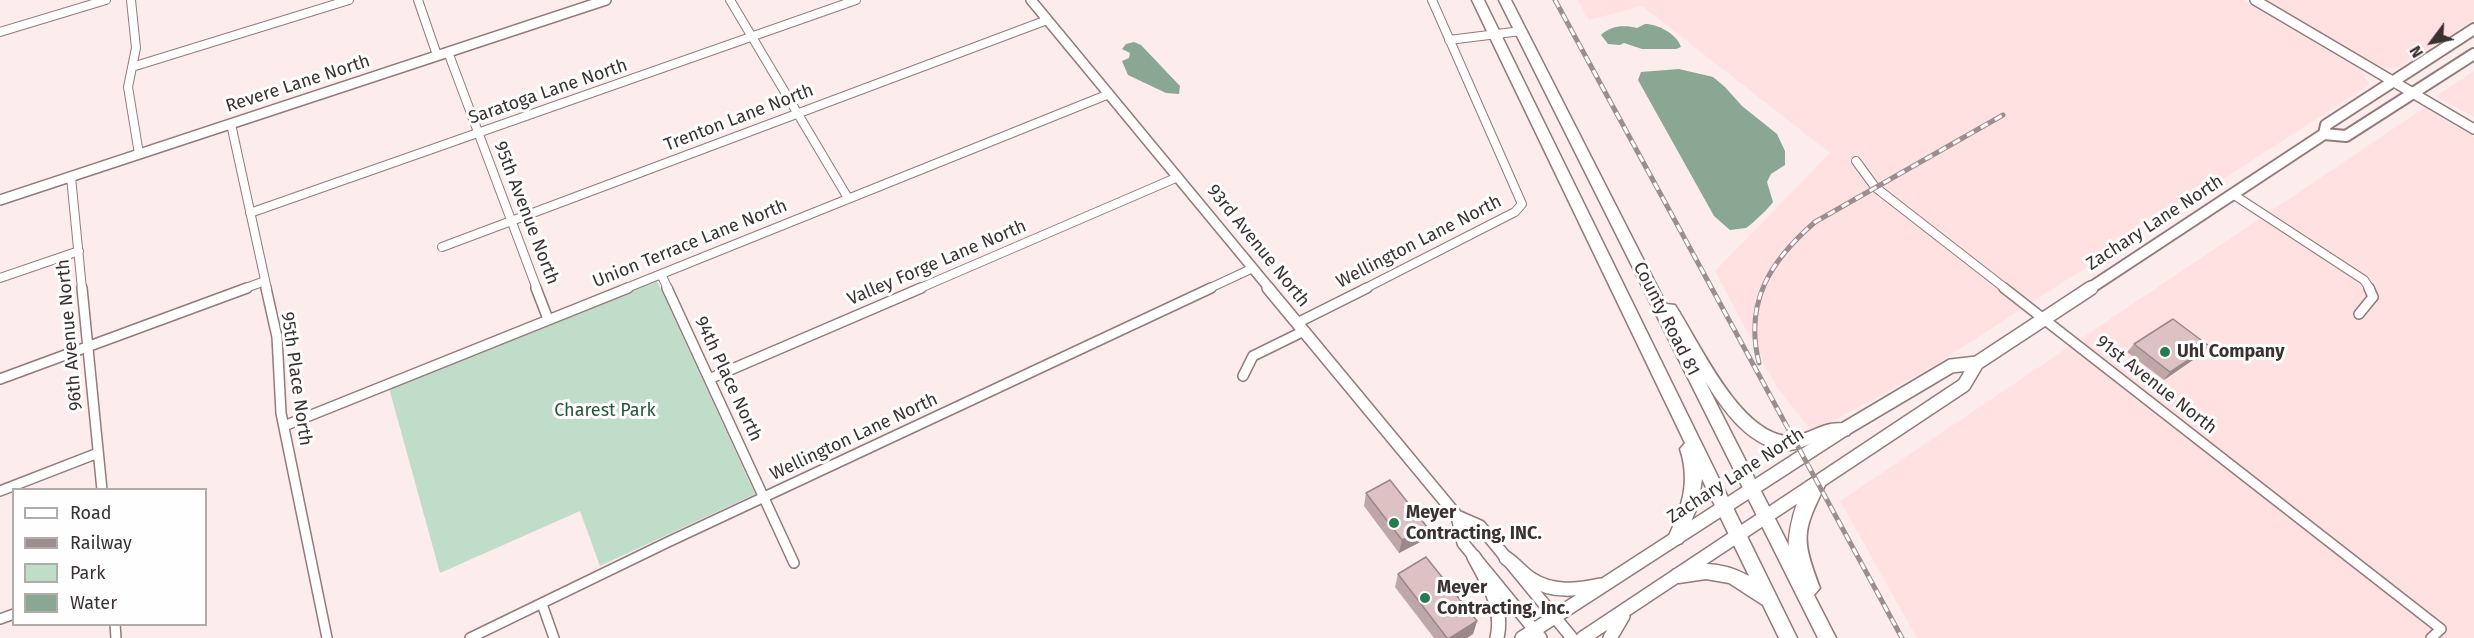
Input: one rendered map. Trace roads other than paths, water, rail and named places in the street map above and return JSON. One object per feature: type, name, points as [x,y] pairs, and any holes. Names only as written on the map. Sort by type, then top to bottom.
[{"type":"highway","name":"County Road 81","points":[[1478,0],[1646,350],[1788,638]]},
{"type":"highway","name":"County Road 81","points":[[1505,0],[1765,516],[1829,638]]},
{"type":"highway","points":[[1634,256],[1734,411],[1752,431],[1767,439],[1787,443],[1822,432],[1843,430]]},
{"type":"highway","points":[[1646,350],[1692,459],[1696,478],[1690,507],[1676,538]]},
{"type":"highway","points":[[1818,483],[1799,517],[1796,528],[1797,545],[1829,638]]},
{"type":"highway","points":[[1679,575],[1705,569],[1730,573],[1770,601]]},
{"type":"main road","name":"Zachary Lane North","points":[[2324,135],[2326,125],[2474,29]]},
{"type":"main road","name":"Zachary Lane North","points":[[1533,635],[1751,488],[1843,430],[1951,366],[1977,363],[2324,135],[2346,136],[2474,54]]},
{"type":"main road","name":"Zachary Lane North","points":[[1584,638],[1964,385],[1977,363]]},
{"type":"main road","points":[[1474,557],[1498,604],[1500,620],[1497,638]]},
{"type":"main road","points":[[1506,558],[1532,579],[1557,589],[1580,590],[1610,582]]},
{"type":"main road","points":[[1610,638],[1615,626],[1633,605]]},
{"type":"street","points":[[0,32],[106,0]]},
{"type":"street","points":[[131,0],[136,42],[128,87],[139,154]]},
{"type":"street","points":[[132,67],[349,0]]},
{"type":"street","points":[[418,0],[437,55]]},
{"type":"street","name":"Revere Lane North","points":[[0,200],[606,0]]},
{"type":"street","points":[[730,0],[848,198]]},
{"type":"street","name":"Saratoga Lane North","points":[[250,213],[856,0]]},
{"type":"street","name":"93rd Avenue North","points":[[1031,0],[1456,516],[1463,543],[1533,635]]},
{"type":"street","name":"Wellington Lane North","points":[[1301,327],[1515,212],[1522,204],[1432,0]]},
{"type":"street","points":[[2254,0],[2474,129]]},
{"type":"street","name":"Trenton Lane North","points":[[442,247],[1047,20]]},
{"type":"street","points":[[1449,40],[1521,31]]},
{"type":"street","name":"95th Avenue North","points":[[448,52],[548,319]]},
{"type":"street","name":"Union Terrace Lane North","points":[[284,426],[1109,94]]},
{"type":"street","name":"95th Place North","points":[[231,124],[277,337],[279,393],[284,426],[327,638]]},
{"type":"street","name":"91st Avenue North","points":[[1856,161],[1875,188],[2441,629],[2431,638]]},
{"type":"street","name":"96th Avenue North","points":[[71,177],[102,488]]},
{"type":"street","name":"Valley Forge Lane North","points":[[709,379],[1178,177]]},
{"type":"street","points":[[2234,195],[2364,280],[2372,290],[2373,297],[2359,314]]},
{"type":"street","points":[[0,278],[79,251]]},
{"type":"street","name":"Wellington Lane North","points":[[470,638],[764,497],[1253,268]]},
{"type":"street","name":"94th Place North","points":[[662,274],[794,563]]},
{"type":"street","points":[[0,379],[265,281]]},
{"type":"street","points":[[1243,376],[1253,356],[1301,327]]},
{"type":"street","points":[[0,491],[98,453]]},
{"type":"street","name":"93rd Avenue North","points":[[1456,516],[1480,526],[1572,638]]},
{"type":"street","points":[[542,604],[554,638]]},
{"type":"water","points":[[1645,24],[1666,31],[1676,38],[1681,47],[1642,49],[1624,43],[1608,44],[1601,35],[1614,28],[1623,26],[1637,28]]},
{"type":"water","points":[[1134,42],[1141,45],[1180,86],[1179,94],[1166,93],[1128,75],[1122,61],[1129,58],[1130,53],[1122,49],[1126,44]]},
{"type":"water","points":[[1679,69],[1713,77],[1742,106],[1777,134],[1785,151],[1785,165],[1771,174],[1767,182],[1773,202],[1746,228],[1730,230],[1714,216],[1638,80],[1641,72]]},
{"type":"railway","points":[[1555,0],[1902,638]]},
{"type":"railway","points":[[1759,363],[1755,341],[1758,302],[1774,268],[1799,237],[1815,222],[2003,115]]},
{"type":"place","name":"Uhl Company","points":[[2165,352]]},
{"type":"place","name":"Meyer Contracting, INC.","points":[[1394,523]]},
{"type":"place","name":"Meyer Contracting, Inc.","points":[[1425,598]]},
{"type":"park label","name":"Charest Park","points":[[605,411]]}]
